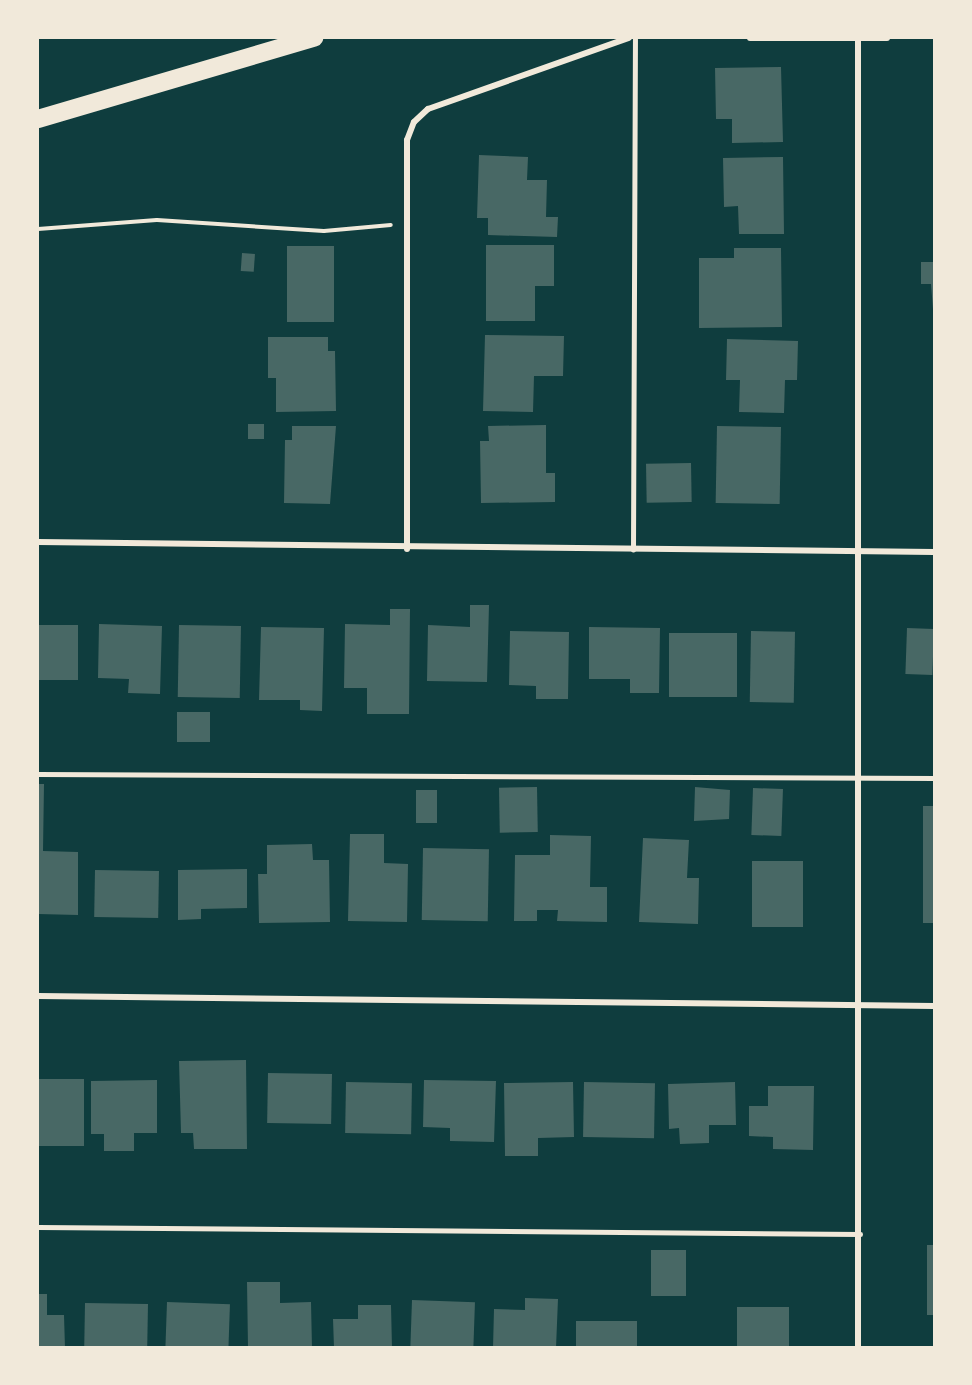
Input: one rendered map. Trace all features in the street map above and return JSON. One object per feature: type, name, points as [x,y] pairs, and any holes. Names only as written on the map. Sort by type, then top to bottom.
[{"type":"highway","points":[[38,119],[314,38]]},
{"type":"street","points":[[407,549],[407,140],[414,122],[428,109],[629,38]]},
{"type":"street","points":[[750,38],[887,38]]},
{"type":"street","points":[[858,39],[857,552],[860,779],[858,1347]]},
{"type":"street","points":[[38,542],[407,549],[934,552]]},
{"type":"street","points":[[38,996],[934,1006]]},
{"type":"lane","points":[[633,550],[635,38]]},
{"type":"lane","points":[[38,774],[934,778]]},
{"type":"lane","points":[[38,1227],[860,1234]]},
{"type":"path","points":[[38,229],[157,220],[324,231],[406,224]]},
{"type":"building","points":[[781,67],[783,142],[732,143],[732,119],[716,119],[715,68]]},
{"type":"building","points":[[479,155],[528,157],[527,180],[547,180],[546,217],[558,217],[557,237],[488,235],[488,218],[477,218]]},
{"type":"building","points":[[783,157],[784,234],[739,234],[738,206],[724,207],[723,158]]},
{"type":"building","points":[[486,245],[554,245],[554,286],[535,286],[535,321],[486,321]]},
{"type":"building","points":[[287,246],[334,246],[334,322],[287,322]]},
{"type":"building","points":[[734,248],[781,248],[782,327],[699,328],[699,258],[734,258]]},
{"type":"building","points":[[242,253],[255,254],[254,272],[241,271]]},
{"type":"building","points":[[921,262],[934,262],[934,322],[931,284],[921,284]]},
{"type":"building","points":[[485,335],[564,336],[563,376],[534,376],[533,412],[483,411]]},
{"type":"building","points":[[268,337],[328,337],[328,351],[335,351],[336,411],[276,412],[276,378],[268,378]]},
{"type":"building","points":[[727,339],[798,341],[797,380],[785,380],[784,413],[739,412],[740,380],[726,380]]},
{"type":"building","points":[[248,424],[264,424],[264,439],[248,439]]},
{"type":"building","points":[[546,425],[546,473],[555,473],[555,502],[481,503],[480,441],[489,441],[488,426]]},
{"type":"building","points":[[292,426],[336,426],[330,504],[284,503],[285,440],[292,440]]},
{"type":"building","points":[[717,426],[781,427],[780,504],[716,503]]},
{"type":"building","points":[[691,463],[692,502],[647,503],[646,464]]},
{"type":"building","points":[[470,605],[489,605],[487,682],[427,681],[428,625],[470,627]]},
{"type":"building","points":[[390,609],[410,609],[409,714],[367,714],[367,688],[344,688],[345,624],[390,625]]},
{"type":"building","points":[[99,624],[162,626],[160,694],[128,693],[129,679],[98,678]]},
{"type":"building","points":[[38,625],[78,625],[78,680],[38,680]]},
{"type":"building","points":[[179,625],[241,626],[240,698],[178,697]]},
{"type":"building","points":[[261,627],[324,628],[322,711],[300,710],[300,700],[259,700]]},
{"type":"building","points":[[589,627],[660,628],[659,693],[630,693],[630,679],[589,679]]},
{"type":"building","points":[[907,628],[934,629],[932,675],[905,674]]},
{"type":"building","points":[[510,631],[569,632],[568,699],[536,699],[536,686],[509,685]]},
{"type":"building","points":[[751,631],[795,632],[794,703],[750,702]]},
{"type":"building","points":[[669,633],[737,633],[737,697],[669,697]]},
{"type":"building","points":[[177,712],[210,712],[210,742],[177,742]]},
{"type":"building","points":[[38,784],[44,784],[43,851],[78,852],[78,915],[38,914]]},
{"type":"building","points":[[537,787],[538,832],[500,833],[499,788]]},
{"type":"building","points":[[695,787],[730,790],[729,819],[694,821]]},
{"type":"building","points":[[753,788],[783,789],[781,836],[751,835]]},
{"type":"building","points":[[416,790],[437,790],[437,823],[416,823]]},
{"type":"building","points":[[923,806],[934,806],[934,923],[923,923]]},
{"type":"building","points":[[350,834],[384,834],[384,863],[408,864],[407,922],[348,921]]},
{"type":"building","points":[[550,835],[591,836],[590,887],[607,887],[607,922],[557,921],[558,910],[537,910],[537,921],[514,921],[515,855],[550,855]]},
{"type":"building","points":[[643,838],[689,840],[687,878],[699,878],[698,924],[639,922]]},
{"type":"building","points":[[312,844],[313,860],[329,860],[330,922],[259,923],[258,874],[267,874],[267,845]]},
{"type":"building","points":[[423,848],[489,849],[488,921],[422,920]]},
{"type":"building","points":[[752,861],[803,861],[803,927],[752,927]]},
{"type":"building","points":[[247,869],[247,908],[201,909],[201,919],[178,920],[178,870]]},
{"type":"building","points":[[95,870],[159,871],[158,918],[94,917]]},
{"type":"building","points":[[246,1060],[247,1149],[194,1149],[193,1133],[181,1133],[179,1061]]},
{"type":"building","points":[[268,1073],[332,1074],[331,1124],[267,1123]]},
{"type":"building","points":[[38,1079],[84,1079],[84,1146],[38,1146]]},
{"type":"building","points":[[157,1080],[157,1133],[134,1133],[134,1151],[104,1151],[104,1134],[91,1134],[91,1081]]},
{"type":"building","points":[[424,1080],[496,1081],[494,1142],[450,1141],[450,1128],[423,1127]]},
{"type":"building","points":[[346,1082],[412,1083],[411,1134],[345,1133]]},
{"type":"building","points":[[573,1082],[574,1137],[538,1138],[538,1156],[505,1156],[504,1083]]},
{"type":"building","points":[[584,1082],[655,1083],[654,1138],[583,1137]]},
{"type":"building","points":[[735,1082],[736,1125],[709,1125],[709,1143],[680,1144],[679,1128],[669,1129],[668,1084]]},
{"type":"building","points":[[768,1086],[814,1086],[813,1150],[773,1149],[773,1137],[749,1136],[749,1106],[768,1106]]},
{"type":"building","points":[[927,1245],[934,1245],[934,1315],[927,1315]]},
{"type":"building","points":[[651,1250],[686,1250],[686,1296],[651,1296]]},
{"type":"building","points":[[247,1282],[280,1282],[280,1303],[311,1302],[312,1348],[248,1348]]},
{"type":"building","points":[[38,1294],[47,1294],[47,1315],[64,1315],[65,1348],[38,1348]]},
{"type":"building","points":[[525,1298],[558,1299],[556,1348],[493,1348],[494,1309],[525,1310]]},
{"type":"building","points":[[412,1300],[475,1302],[473,1348],[410,1348]]},
{"type":"building","points":[[167,1302],[230,1304],[228,1348],[165,1348]]},
{"type":"building","points":[[85,1303],[148,1304],[147,1348],[84,1348]]},
{"type":"building","points":[[358,1305],[391,1305],[392,1348],[334,1348],[333,1319],[358,1319]]},
{"type":"building","points":[[737,1307],[789,1307],[789,1348],[737,1348]]},
{"type":"building","points":[[576,1321],[637,1321],[637,1348],[576,1348]]}]
